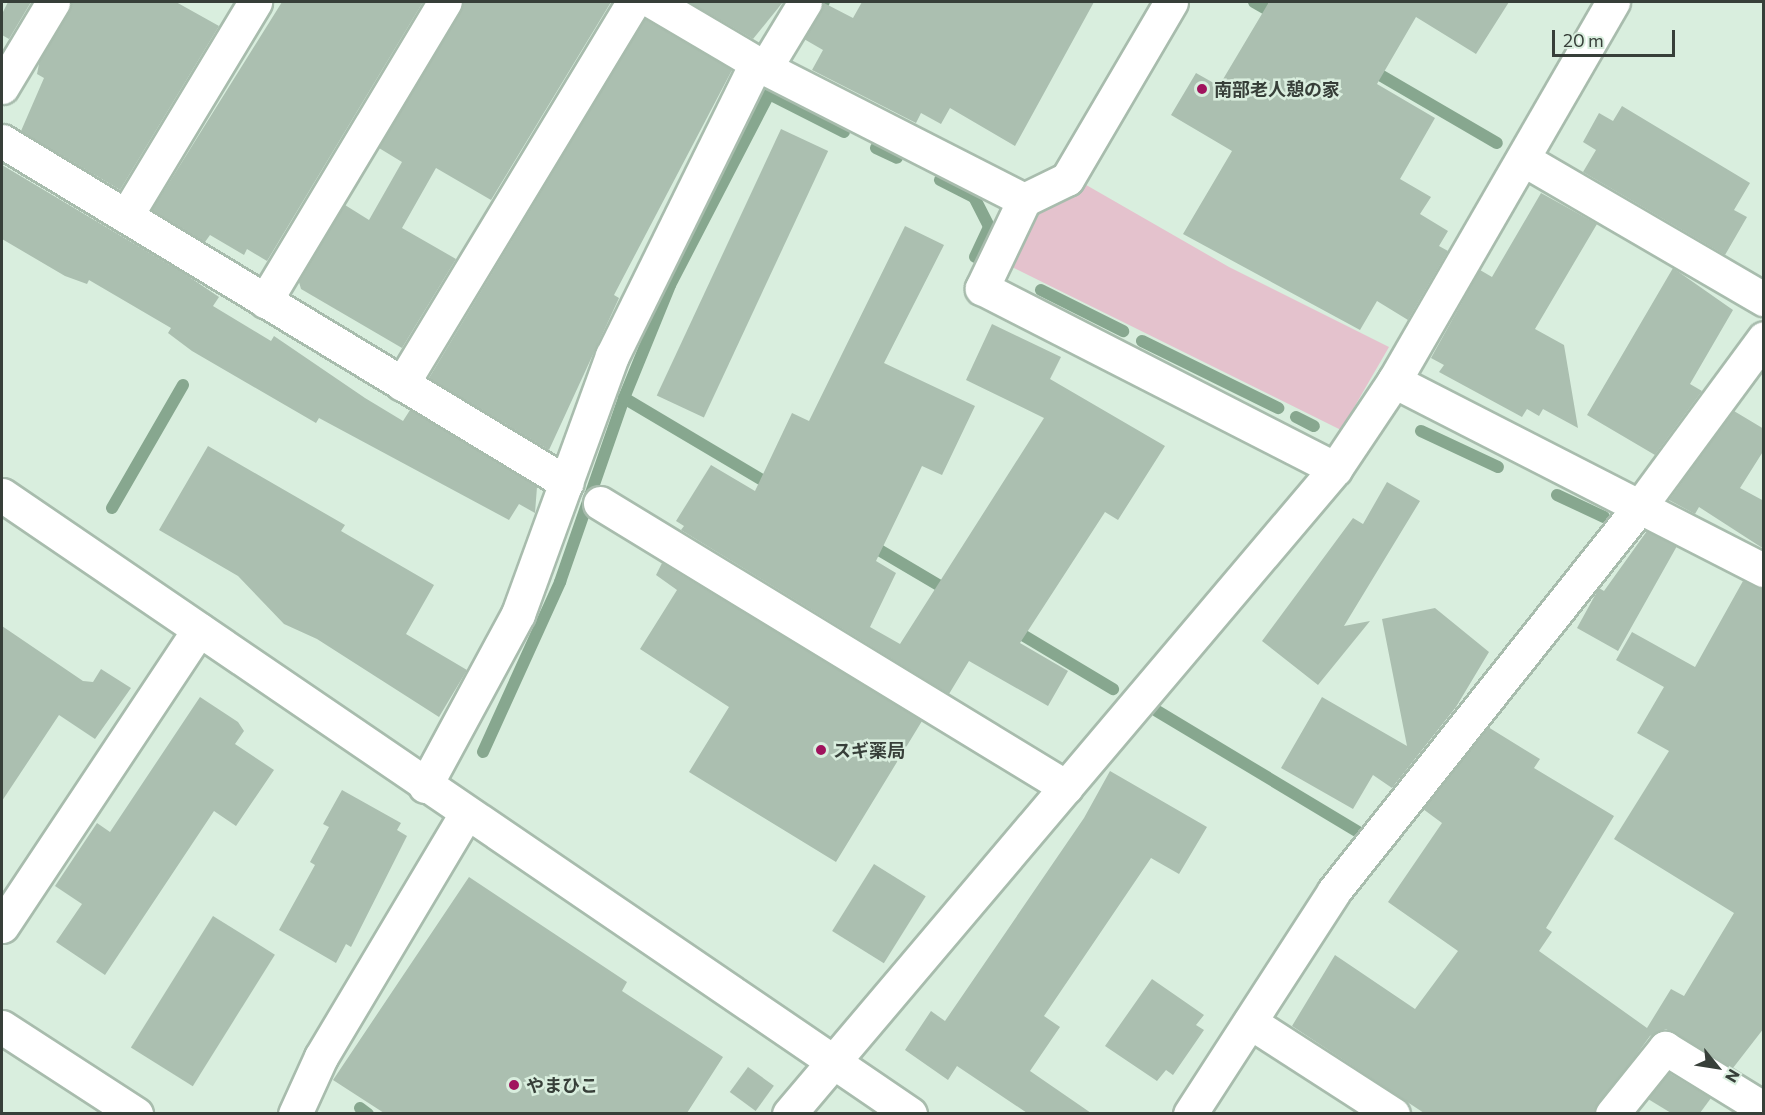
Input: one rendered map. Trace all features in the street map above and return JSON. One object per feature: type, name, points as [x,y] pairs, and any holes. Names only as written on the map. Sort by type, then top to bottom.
[{"type":"street","points":[[2,87],[53,2]]},
{"type":"street","points":[[126,216],[255,2]]},
{"type":"street","points":[[265,301],[445,2]]},
{"type":"street","points":[[402,384],[633,2]]},
{"type":"street","points":[[653,2],[760,65],[1024,200]]},
{"type":"street","points":[[425,786],[518,614],[612,356],[760,65],[805,2]]},
{"type":"street","points":[[1171,2],[1067,179],[1024,200],[982,288],[1335,469]]},
{"type":"street","points":[[789,1113],[1335,469],[1394,381],[1614,2]]},
{"type":"street","points":[[2,141],[567,483]]},
{"type":"street","points":[[1523,159],[1764,299]]},
{"type":"street","points":[[1191,1113],[1334,891],[1638,509],[1764,338]]},
{"type":"street","points":[[1394,381],[1638,509],[1764,570]]},
{"type":"street","points":[[2,495],[466,814],[910,1113]]},
{"type":"street","points":[[600,503],[1066,787]]},
{"type":"street","points":[[2,926],[199,630]]},
{"type":"street","points":[[295,1113],[321,1056],[466,814]]},
{"type":"street","points":[[1250,1022],[1392,1113]]},
{"type":"street","points":[[2,1027],[135,1113]]},
{"type":"street","points":[[1612,1113],[1665,1048],[1764,1108]]},
{"type":"shaded area","points":[[1081,182],[1229,267],[1389,347],[1341,430],[1012,267],[1037,216]]},
{"type":"building","points":[[8,2],[31,2],[9,39],[2,35],[2,14]]},
{"type":"building","points":[[72,2],[176,2],[219,26],[120,190],[21,131],[44,78],[37,74],[40,59]]},
{"type":"building","points":[[282,2],[423,2],[267,261],[247,249],[244,255],[210,235],[205,242],[152,210]]},
{"type":"building","points":[[464,2],[611,2],[491,200],[436,168],[402,228],[456,259],[402,348],[301,289],[299,282],[345,205],[369,220],[402,162],[379,148]]},
{"type":"building","points":[[689,2],[783,2],[753,39]]},
{"type":"building","points":[[862,2],[1094,2],[1015,146],[950,108],[941,124],[921,113],[916,123],[812,70],[823,50],[804,39],[824,3],[853,18]]},
{"type":"building","points":[[1269,2],[1509,2],[1476,54],[1416,17],[1377,84],[1435,118],[1400,179],[1431,197],[1420,214],[1448,231],[1439,246],[1448,251],[1408,320],[1377,301],[1360,330],[1183,234],[1232,151],[1171,115],[1196,73],[1219,86]]},
{"type":"building","points":[[645,19],[732,70],[614,295],[619,298],[549,450],[429,378]]},
{"type":"building","points":[[1622,106],[1750,183],[1734,210],[1747,217],[1725,255],[1583,172],[1596,150],[1583,142],[1599,113],[1613,121]]},
{"type":"building","points":[[781,129],[828,151],[704,417],[657,395]]},
{"type":"building","points":[[2,165],[185,274],[219,297],[213,306],[271,341],[274,336],[403,421],[410,410],[537,487],[535,513],[519,504],[509,520],[319,418],[316,423],[192,351],[168,333],[171,328],[89,280],[87,284],[65,276],[2,239]]},
{"type":"building","points":[[1541,193],[1597,224],[1535,329],[1564,345],[1578,428],[1543,409],[1539,416],[1527,409],[1522,417],[1439,372],[1444,365],[1431,358],[1480,270],[1492,277]]},
{"type":"building","points":[[905,226],[944,245],[884,363],[975,406],[942,475],[922,466],[876,561],[896,573],[870,627],[900,644],[1044,418],[966,380],[992,324],[1061,357],[1050,379],[1165,446],[1118,520],[1105,512],[1020,643],[1068,671],[1048,706],[969,661],[949,694],[681,530],[684,526],[676,521],[711,465],[755,491],[792,413],[809,421]]},
{"type":"building","points":[[1673,268],[1733,310],[1690,384],[1702,391],[1655,455],[1587,415]]},
{"type":"building","points":[[1734,411],[1764,429],[1764,450],[1740,488],[1764,501],[1764,549],[1699,507],[1695,514],[1669,500]]},
{"type":"building","points":[[208,446],[345,525],[341,531],[434,585],[406,634],[467,670],[439,717],[317,639],[284,624],[238,576],[159,530]]},
{"type":"building","points":[[1387,482],[1420,501],[1344,626],[1370,621],[1318,685],[1262,641],[1353,518],[1363,524]]},
{"type":"building","points":[[1647,531],[1677,546],[1618,651],[1577,628],[1599,588],[1604,591]]},
{"type":"building","points":[[662,563],[922,721],[836,862],[689,772],[729,707],[640,649],[677,590],[656,575]]},
{"type":"building","points":[[1743,581],[1764,588],[1764,1028],[1733,1068],[1666,1029],[1650,1036],[1594,1113],[1424,1113],[1292,1026],[1335,955],[1415,1009],[1458,951],[1388,902],[1442,823],[1423,809],[1488,727],[1540,759],[1534,768],[1614,816],[1546,928],[1552,932],[1539,951],[1647,1028],[1671,989],[1684,996],[1734,913],[1614,839],[1669,751],[1637,733],[1664,687],[1616,660],[1632,632],[1695,667]]},
{"type":"building","points":[[1435,608],[1489,652],[1456,707],[1392,788],[1373,775],[1353,809],[1281,768],[1322,697],[1407,746],[1382,619]]},
{"type":"building","points":[[2,626],[83,681],[93,682],[101,669],[131,688],[95,739],[59,715],[2,801]]},
{"type":"building","points":[[200,697],[238,722],[244,731],[235,744],[274,770],[236,826],[214,811],[105,975],[56,942],[82,904],[55,886],[97,823],[110,832]]},
{"type":"building","points":[[1110,771],[1207,827],[1179,874],[1151,858],[1044,1016],[1060,1027],[1030,1071],[1091,1113],[1027,1113],[957,1066],[948,1080],[905,1050],[931,1011],[945,1021],[1084,818]]},
{"type":"building","points":[[342,790],[401,823],[397,830],[407,836],[351,947],[346,944],[336,963],[279,930],[315,865],[310,862],[329,827],[323,824]]},
{"type":"building","points":[[874,864],[926,896],[884,963],[832,931]]},
{"type":"building","points":[[469,877],[627,982],[622,991],[723,1057],[687,1113],[384,1113],[333,1080]]},
{"type":"building","points":[[213,916],[275,955],[193,1086],[131,1047]]},
{"type":"building","points":[[1152,979],[1204,1015],[1196,1025],[1204,1030],[1173,1075],[1166,1070],[1157,1081],[1105,1046]]},
{"type":"building","points":[[748,1067],[774,1086],[756,1111],[730,1092]]},
{"type":"building","points":[[1669,1073],[1711,1098],[1700,1113],[1671,1113],[1648,1099]]},
{"type":"waterway","points":[[813,20],[824,2]]},
{"type":"waterway","points":[[1254,2],[1278,16]]},
{"type":"waterway","points":[[1368,68],[1497,143]]},
{"type":"waterway","points":[[483,752],[560,582],[624,398],[670,285],[769,94],[844,132]]},
{"type":"waterway","points":[[876,148],[897,158]]},
{"type":"waterway","points":[[940,180],[974,197],[989,227],[975,257]]},
{"type":"waterway","points":[[1041,290],[1123,331]]},
{"type":"waterway","points":[[1142,341],[1278,408]]},
{"type":"waterway","points":[[112,508],[183,385]]},
{"type":"waterway","points":[[624,398],[774,487]]},
{"type":"waterway","points":[[1296,417],[1314,426]]},
{"type":"waterway","points":[[1421,431],[1498,467]]},
{"type":"waterway","points":[[1557,495],[1604,517]]},
{"type":"waterway","points":[[869,544],[952,593]]},
{"type":"waterway","points":[[1011,628],[1113,689]]},
{"type":"waterway","points":[[1157,711],[1360,833]]},
{"type":"waterway","points":[[360,1108],[368,1114]]},
{"type":"place","name":"南部老人憩の家","points":[[1202,89]]},
{"type":"place","name":"スギ薬局","points":[[821,750]]},
{"type":"place","name":"やまひこ","points":[[514,1085]]}]
